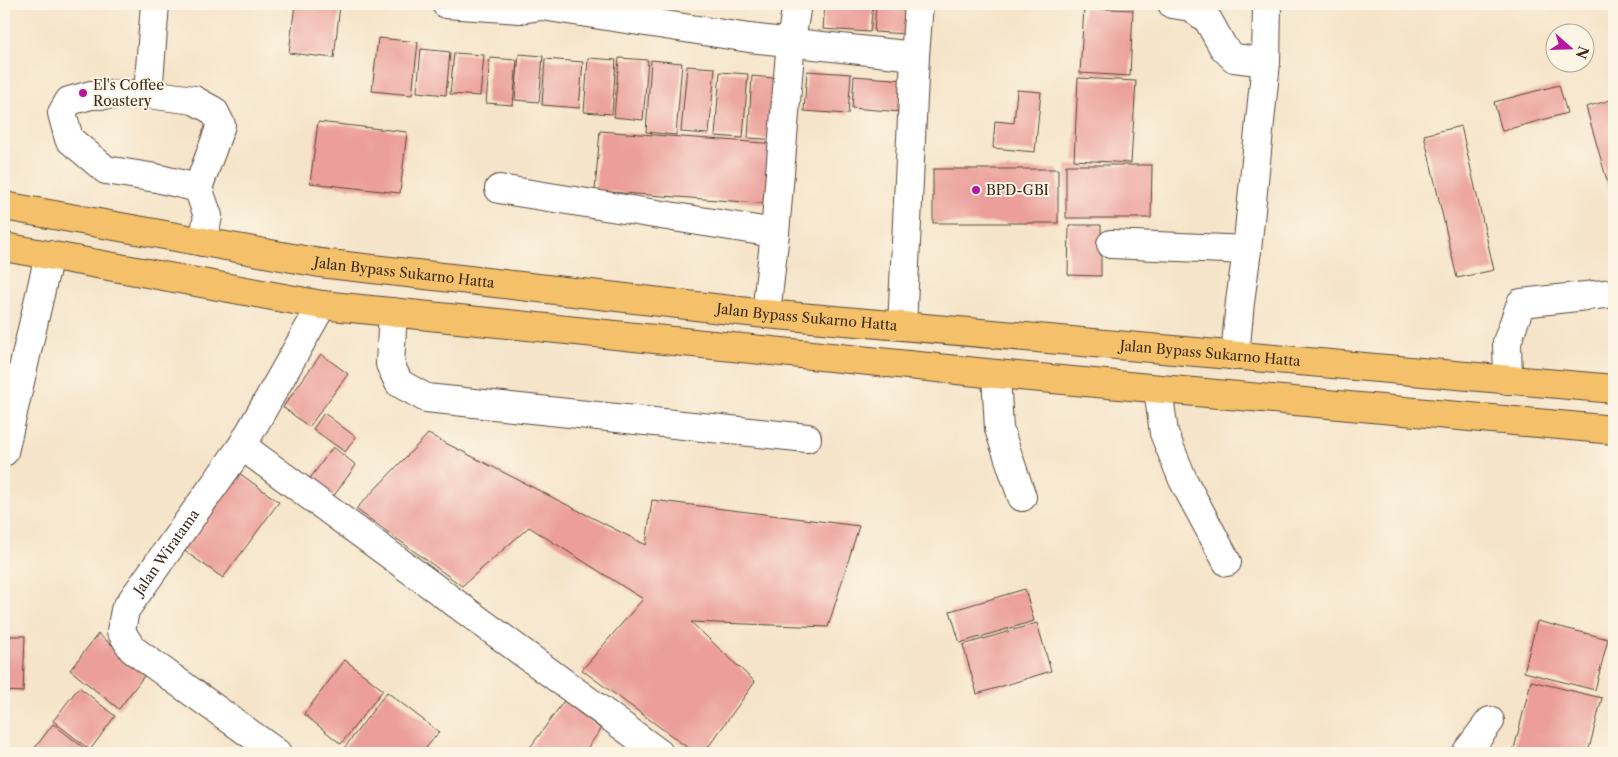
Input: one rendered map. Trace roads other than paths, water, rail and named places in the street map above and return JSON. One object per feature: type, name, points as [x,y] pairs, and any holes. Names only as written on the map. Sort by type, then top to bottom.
[{"type":"highway","name":"Jalan Bypass Sukarno Hatta","points":[[4,206],[320,263],[766,314],[1614,389]]},
{"type":"highway","points":[[4,247],[322,305],[996,374],[1614,430]]},
{"type":"street","points":[[148,94],[155,4]]},
{"type":"street","points":[[446,4],[534,6],[749,38],[791,41],[915,56]]},
{"type":"street","points":[[766,314],[775,233],[791,41],[797,4]]},
{"type":"street","points":[[902,326],[919,4]]},
{"type":"street","points":[[1172,4],[1191,7],[1208,20],[1223,47],[1234,58],[1266,62]]},
{"type":"street","points":[[1235,356],[1266,62],[1267,4]]},
{"type":"street","points":[[198,188],[156,178],[106,170],[69,139],[62,113],[69,102],[91,95],[148,94],[194,100],[214,111],[221,126],[198,188],[208,216],[202,242]]},
{"type":"street","points":[[499,189],[775,233]]},
{"type":"street","points":[[1111,244],[1247,250]]},
{"type":"street","points":[[4,452],[49,255]]},
{"type":"street","points":[[1508,380],[1507,342],[1522,303],[1614,293]]},
{"type":"street","name":"Jalan Wiratama","points":[[277,753],[132,649],[121,631],[125,610],[242,446],[322,305]]},
{"type":"street","points":[[393,312],[390,364],[399,383],[426,398],[807,438]]},
{"type":"street","points":[[996,374],[999,429],[1022,497]]},
{"type":"street","points":[[1158,389],[1164,434],[1183,480],[1227,562]]},
{"type":"street","points":[[242,446],[659,753]]},
{"type":"street","points":[[1466,753],[1490,721]]},
{"type":"place","name":"El's Coffee Roastery","points":[[83,93]]},
{"type":"place","name":"BPD-GBI","points":[[976,190]]}]
